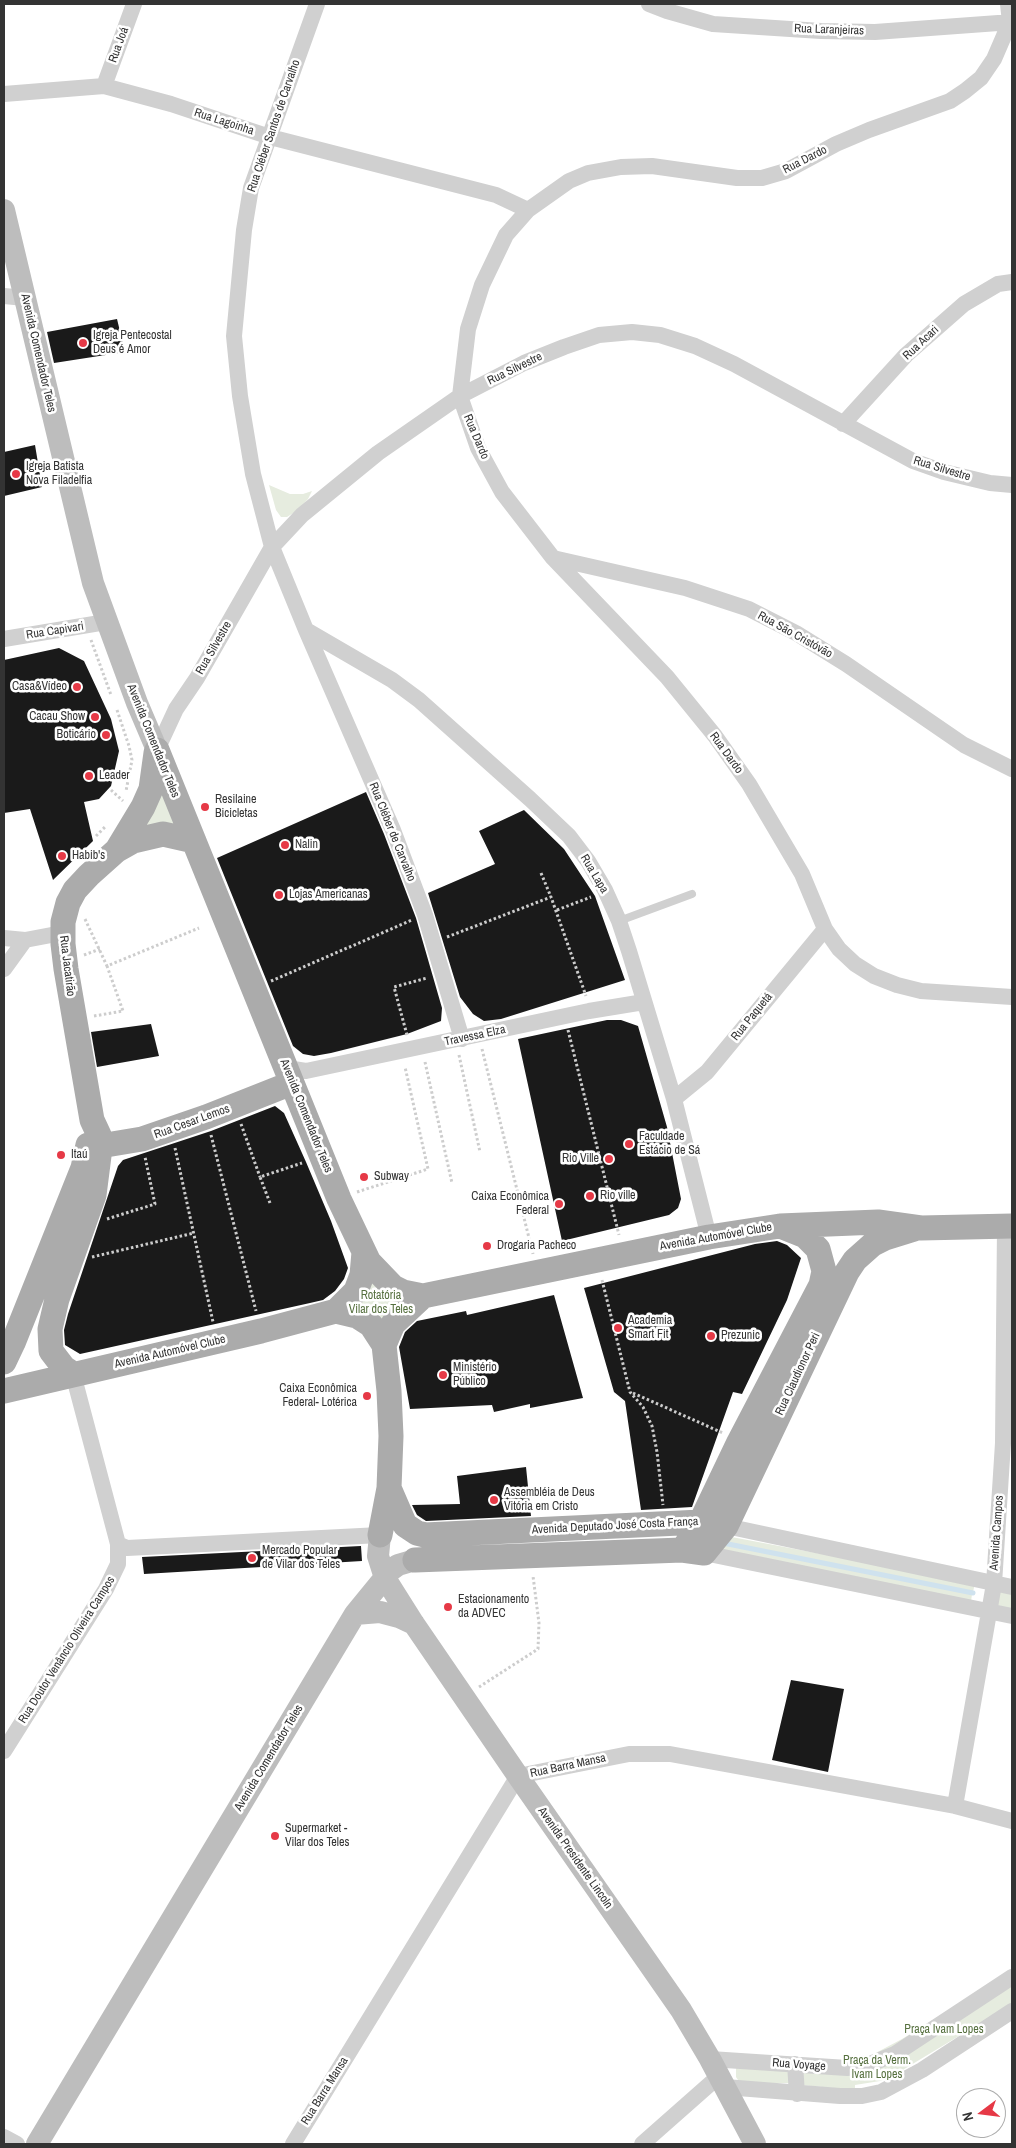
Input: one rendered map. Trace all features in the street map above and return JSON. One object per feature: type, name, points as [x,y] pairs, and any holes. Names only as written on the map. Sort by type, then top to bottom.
[{"type":"main road","name":"Avenida Comendador Teles","points":[[4,210],[15,297],[93,583],[97,624],[156,750],[254,989],[295,1074],[321,1156],[338,1199],[364,1252],[378,1272],[393,1287],[403,1292],[423,1296]]},
{"type":"main road","name":"Rua Jacatirão","points":[[74,1374],[64,1368],[51,1351],[49,1341],[51,1322],[97,1184],[93,1137],[62,933],[65,911],[75,890],[116,850],[143,807],[151,789],[156,750]]},
{"type":"main road","points":[[116,850],[133,841],[163,834],[194,841]]},
{"type":"main road","name":"Rua Cesar Lemos","points":[[93,1137],[144,1124],[295,1074]]},
{"type":"main road","name":"Rua Cesar Lemos","points":[[93,1137],[142,1140],[235,1106],[295,1074]]},
{"type":"main road","name":"Rua Jacatirão","points":[[4,1362],[24,1318],[83,1168],[93,1137]]},
{"type":"main road","name":"Avenida Automóvel Clube","points":[[423,1296],[709,1237],[780,1226],[878,1222],[921,1228],[1008,1226]]},
{"type":"main road","name":"Rua Claudionor Peri","points":[[693,1551],[701,1522],[738,1442],[821,1286],[824,1271],[818,1249],[805,1236],[780,1226]]},
{"type":"main road","name":"Rua Claudionor Peri","points":[[693,1551],[726,1526],[847,1272],[872,1244],[893,1235],[921,1228]]},
{"type":"main road","points":[[336,1311],[356,1291],[362,1275],[364,1252]]},
{"type":"main road","points":[[384,1345],[394,1324],[423,1296]]},
{"type":"main road","points":[[336,1311],[347,1313],[366,1321],[379,1335],[384,1345],[390,1418],[389,1488],[378,1556],[385,1578]]},
{"type":"main road","name":"Avenida Automóvel Clube","points":[[4,1391],[262,1331],[336,1311]]},
{"type":"main road","points":[[24,1318],[51,1322]]},
{"type":"main road","name":"Avenida Deputado José Costa França","points":[[389,1488],[396,1508],[405,1525],[421,1535],[701,1522],[726,1526]]},
{"type":"main road","name":"Avenida Deputado José Costa França","points":[[385,1578],[394,1568],[415,1560],[693,1551]]},
{"type":"main road","name":"Avenida Comendador Teles","points":[[37,2144],[356,1614],[385,1578]]},
{"type":"main road","name":"Avenida Presidente Lincoln","points":[[385,1578],[414,1624],[518,1776],[654,1969],[718,2074],[754,2144]]},
{"type":"main road","points":[[356,1614],[380,1612],[399,1617],[414,1624]]},
{"type":"street","name":"Rua Joá","points":[[104,86],[134,4]]},
{"type":"street","name":"Rua Cléber Santos de Carvalho","points":[[306,630],[272,547],[251,464],[240,396],[234,336],[244,230],[252,188],[317,4]]},
{"type":"street","name":"Rua Laranjeiras","points":[[649,4],[667,12],[713,24],[821,31],[875,32],[1011,22]]},
{"type":"street","name":"Rua Dardo","points":[[1008,4],[1011,22],[994,59],[981,78],[965,92],[950,101],[836,144],[786,171],[762,178],[737,178],[652,166],[621,167],[588,173],[569,181],[528,210],[506,234],[482,284],[468,329],[460,396],[478,448],[502,492],[553,558],[667,677],[750,784],[802,874],[825,929],[839,949],[855,964],[874,976],[897,985],[921,991],[1012,997]]},
{"type":"street","name":"Rua Lagoinha","points":[[4,94],[104,86],[171,104],[270,137],[496,195],[528,210]]},
{"type":"street","name":"Rua Acari","points":[[843,424],[906,355],[964,304],[998,284],[1012,282]]},
{"type":"street","name":"Rua Silvestre","points":[[156,750],[176,709],[197,678],[272,547],[302,515],[378,453],[460,396],[524,363],[564,346],[599,336],[632,332],[660,335],[696,346],[734,364],[914,461],[936,469],[990,483],[1012,485]]},
{"type":"street","name":"Rua São Cristóvão","points":[[553,558],[685,588],[749,609],[796,633],[846,664],[964,745],[1012,769]]},
{"type":"street","name":"Rua Capivari","points":[[4,639],[97,624]]},
{"type":"street","name":"Rua Lapa","points":[[306,630],[392,680],[419,700],[569,836],[588,861],[605,890],[619,921],[674,1099],[709,1237]]},
{"type":"street","name":"Rua Cléber de Carvalho","points":[[306,630],[393,830],[425,915],[459,1040]]},
{"type":"street","name":"Rua Paquetá","points":[[674,1099],[708,1072],[825,929]]},
{"type":"street","points":[[4,938],[25,940],[62,933]]},
{"type":"street","points":[[4,969],[25,940]]},
{"type":"street","name":"Travessa Elza","points":[[295,1074],[564,1016],[644,1002]]},
{"type":"street","name":"Avenida Campos","points":[[955,1806],[994,1584],[1008,1443],[1008,1226]]},
{"type":"street","points":[[74,1374],[118,1544],[127,1548],[380,1535]]},
{"type":"street","name":"Avenida Deputado José Costa França","points":[[726,1526],[1012,1587]]},
{"type":"street","name":"Rua Doutor Venâncio Oliveira Campos","points":[[4,1752],[115,1574],[119,1560],[118,1544]]},
{"type":"street","name":"Avenida Deputado José Costa França","points":[[693,1551],[1012,1616]]},
{"type":"street","name":"Rua Barra Mansa","points":[[292,2144],[518,1776],[606,1757],[648,1752],[692,1758],[955,1806],[1012,1821]]},
{"type":"street","name":"Rua Voyage","points":[[718,2074],[795,2064],[847,2068],[879,2062],[895,2054],[1012,1977]]},
{"type":"street","points":[[642,2144],[718,2074],[797,2094],[862,2096],[881,2092],[929,2065],[1012,2011],[996,1988]]},
{"type":"street","points":[[795,2064],[797,2094]]},
{"type":"street","points":[[4,2137],[17,2144]]},
{"type":"lane","points":[[619,921],[692,894]]},
{"type":"path","points":[[97,624],[91,641],[112,696]]},
{"type":"path","points":[[116,705],[132,760],[123,801],[119,808]]},
{"type":"path","points":[[111,790],[123,801]]},
{"type":"path","points":[[96,836],[110,822]]},
{"type":"path","points":[[541,873],[585,992],[589,1011]]},
{"type":"path","points":[[556,910],[595,896],[605,890]]},
{"type":"path","points":[[433,942],[551,897]]},
{"type":"path","points":[[82,913],[107,966],[123,1011],[90,1017]]},
{"type":"path","points":[[254,989],[425,915]]},
{"type":"path","points":[[107,966],[199,928]]},
{"type":"path","points":[[442,972],[394,987],[411,1050],[452,1183]]},
{"type":"path","points":[[564,1016],[624,1254]]},
{"type":"path","points":[[480,1035],[537,1272]]},
{"type":"path","points":[[459,1040],[480,1152]]},
{"type":"path","points":[[338,1199],[428,1169],[407,1071],[411,1050]]},
{"type":"path","points":[[235,1106],[270,1203]]},
{"type":"path","points":[[206,1117],[262,1331]]},
{"type":"path","points":[[171,1130],[218,1341]]},
{"type":"path","points":[[84,1226],[155,1204],[142,1140]]},
{"type":"path","points":[[260,1177],[321,1156]]},
{"type":"path","points":[[70,1262],[194,1233]]},
{"type":"path","points":[[596,1260],[630,1392],[643,1407],[652,1426],[657,1452],[664,1524]]},
{"type":"path","points":[[630,1392],[720,1431],[738,1442]]},
{"type":"path","points":[[464,1696],[538,1649],[539,1623],[532,1556]]},
{"type":"green space","points":[[269,485],[290,494],[303,494],[312,491],[308,499],[298,510],[287,517],[281,517],[276,510]]},
{"type":"green space","points":[[159,782],[179,829],[145,831]]},
{"type":"green space","name":"Rotatória Vilar dos Teles","points":[[367,1274],[408,1296],[386,1329],[359,1305]]},
{"type":"green space","points":[[721,1535],[975,1583],[973,1592],[720,1542]]},
{"type":"green space","points":[[720,1544],[972,1594],[971,1602],[719,1551]]},
{"type":"green space","points":[[998,1589],[1012,1591],[1012,1614],[995,1611]]},
{"type":"green space","points":[[1012,1971],[1012,2004],[891,2077],[880,2081],[855,2085],[855,2090],[801,2085],[799,2072],[824,2063],[870,2056],[902,2039]]},
{"type":"green space","points":[[790,2061],[790,2083],[740,2083],[736,2077],[736,2066]]},
{"type":"building","name":"Igreja Pentecostal Deus é Amor","points":[[117,319],[125,352],[54,363],[47,332]]},
{"type":"building","points":[[35,445],[42,487],[4,496],[4,452]]},
{"type":"building","points":[[59,648],[84,661],[111,719],[119,751],[111,786],[99,799],[84,802],[93,841],[53,880],[30,809],[4,813],[4,660]]},
{"type":"building","points":[[366,792],[416,918],[442,1008],[441,1021],[407,1034],[331,1053],[314,1056],[303,1054],[293,1046],[217,858]]},
{"type":"building","points":[[524,810],[564,849],[595,896],[625,980],[501,1019],[484,1021],[473,1014],[460,997],[428,893],[495,864],[479,831]]},
{"type":"building","name":"Rio Ville","points":[[607,1020],[621,1020],[638,1026],[667,1127],[681,1199],[678,1208],[669,1215],[562,1241],[518,1039]]},
{"type":"building","points":[[151,1024],[159,1056],[97,1067],[91,1032]]},
{"type":"building","points":[[275,1106],[284,1113],[331,1221],[348,1268],[344,1279],[335,1291],[323,1300],[80,1354],[65,1345],[64,1330],[68,1314],[118,1166],[123,1160],[211,1131]]},
{"type":"building","points":[[777,1241],[787,1245],[801,1258],[787,1300],[742,1394],[733,1392],[692,1507],[641,1510],[625,1401],[614,1392],[584,1288],[755,1244]]},
{"type":"building","points":[[554,1295],[583,1398],[530,1408],[530,1404],[494,1412],[492,1405],[410,1409],[399,1347],[405,1332],[417,1321],[466,1311],[467,1315]]},
{"type":"building","name":"Assembléia de Deus Vitória em Cristo","points":[[526,1467],[531,1516],[426,1521],[417,1515],[412,1505],[460,1504],[457,1476]]},
{"type":"building","name":"Mercado Popular de Vilar dos Teles","points":[[361,1546],[362,1561],[144,1574],[142,1557]]},
{"type":"building","points":[[791,1680],[844,1689],[828,1772],[772,1760]]},
{"type":"waterway","points":[[723,1543],[973,1593]]},
{"type":"place","name":"Igreja Pentecostal Deus é Amor","points":[[83,343]]},
{"type":"place","name":"Igreja Batista Nova Filadelfia","points":[[16,474]]},
{"type":"place","name":"Casa&Vídeo","points":[[77,687]]},
{"type":"place","name":"Cacau Show","points":[[95,717]]},
{"type":"place","name":"Boticário","points":[[106,735]]},
{"type":"place","name":"Leader","points":[[89,776]]},
{"type":"place","name":"Resilaine Bicicletas","points":[[205,807]]},
{"type":"place","name":"Nalin","points":[[285,845]]},
{"type":"place","name":"Habib's","points":[[62,856]]},
{"type":"place","name":"Lojas Americanas","points":[[279,895]]},
{"type":"place","name":"Faculdade Estácio de Sá","points":[[629,1144]]},
{"type":"place","name":"Itaú","points":[[61,1155]]},
{"type":"place","name":"Rio Ville","points":[[609,1159]]},
{"type":"place","name":"Subway","points":[[364,1177]]},
{"type":"place","name":"Rio ville","points":[[590,1196]]},
{"type":"place","name":"Caixa Econômica Federal","points":[[559,1204]]},
{"type":"place","name":"Drogaria Pacheco","points":[[487,1246]]},
{"type":"place","name":"Academia Smart Fit","points":[[618,1328]]},
{"type":"place","name":"Prezunic","points":[[711,1336]]},
{"type":"place","name":"Ministério Público","points":[[443,1375]]},
{"type":"place","name":"Caixa Econômica Federal- Lotérica","points":[[367,1396]]},
{"type":"place","name":"Assembléia de Deus Vitória em Cristo","points":[[494,1500]]},
{"type":"place","name":"Mercado Popular de Vilar dos Teles","points":[[252,1558]]},
{"type":"place","name":"Estacionamento da ADVEC","points":[[448,1607]]},
{"type":"place","name":"Supermarket - Vilar dos Teles","points":[[275,1836]]},
{"type":"park label","name":"Praça Ivam Lopes","points":[[944,2030]]},
{"type":"park label","name":"Praça da Verm. Ivam Lopes","points":[[877,2068]]}]
